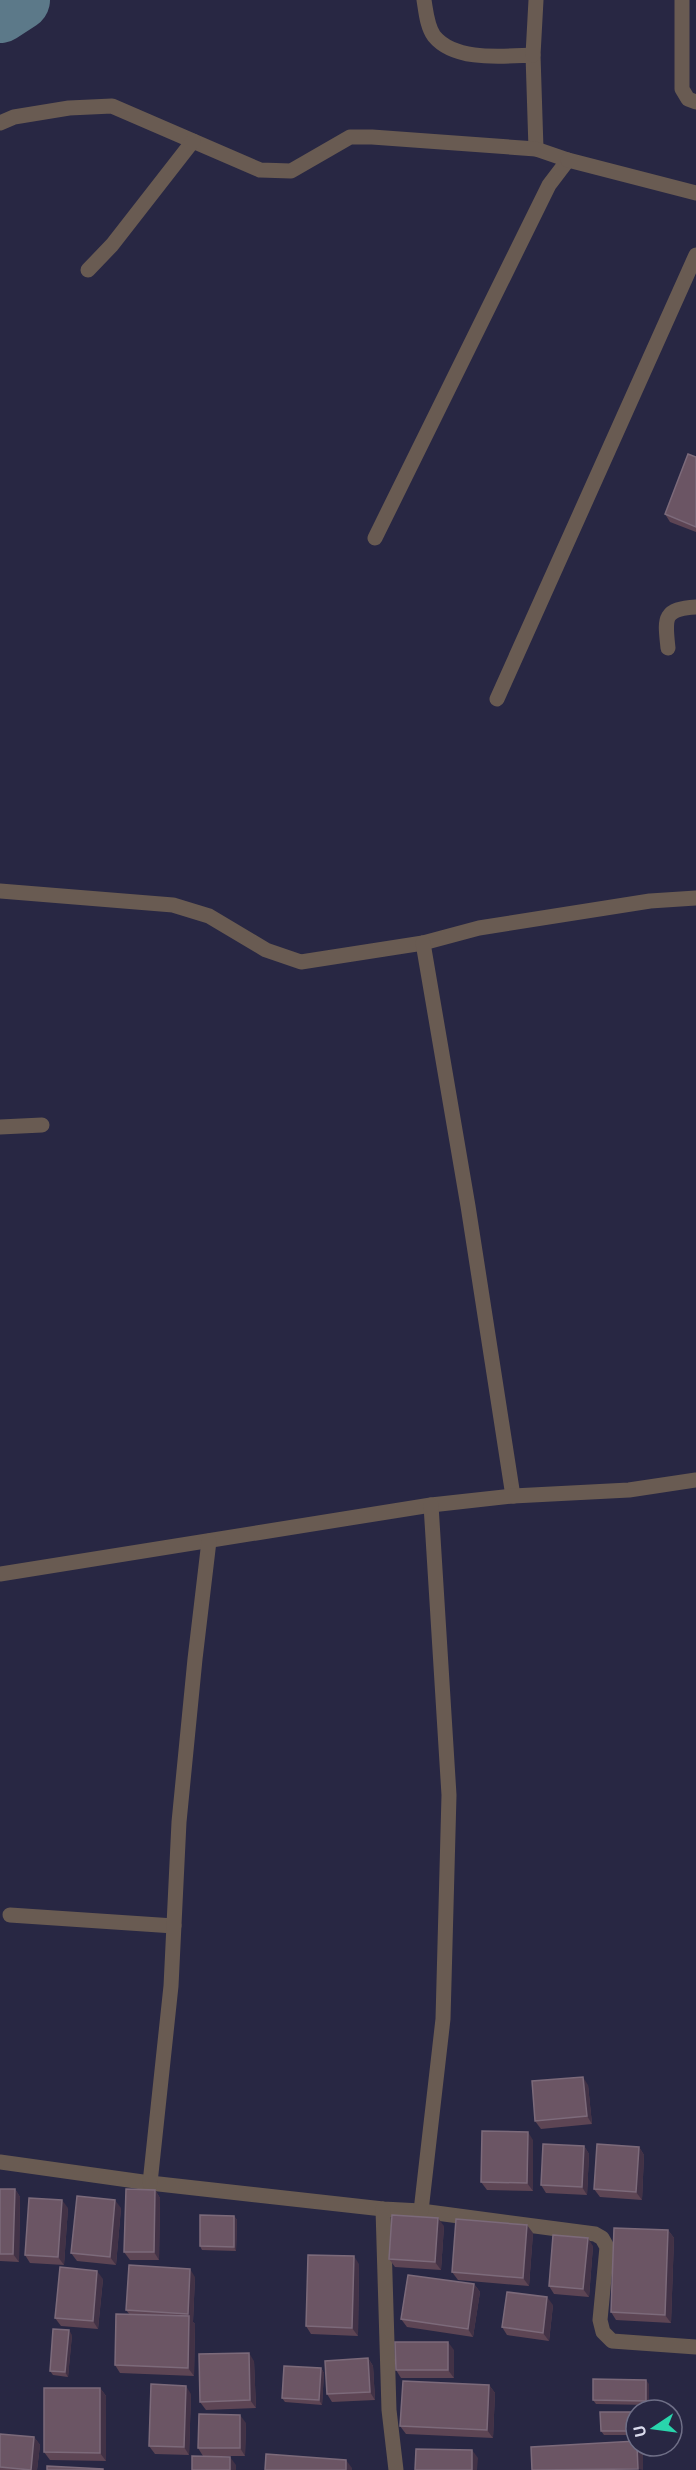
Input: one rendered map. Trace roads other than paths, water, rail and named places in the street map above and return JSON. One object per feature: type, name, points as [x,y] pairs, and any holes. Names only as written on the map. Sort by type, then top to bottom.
[{"type":"street","points":[[424,0],[430,28],[435,37],[445,45],[474,55],[533,55]]},
{"type":"street","points":[[536,0],[533,55],[536,149]]},
{"type":"street","points":[[682,0],[682,88],[688,99],[696,102]]},
{"type":"street","points":[[0,123],[14,117],[69,108],[112,106],[260,170],[291,171],[350,137],[372,137],[536,149],[568,160],[696,193]]},
{"type":"street","points":[[88,270],[112,245],[193,141]]},
{"type":"street","points":[[375,538],[549,185],[568,160]]},
{"type":"street","points":[[497,699],[696,255]]},
{"type":"street","points":[[669,648],[666,626],[668,616],[678,608],[696,607]]},
{"type":"street","points":[[0,891],[173,905],[209,916],[266,950],[301,962],[423,943],[479,928],[650,901],[696,898]]},
{"type":"street","points":[[423,943],[468,1206],[513,1496]]},
{"type":"street","points":[[0,1127],[42,1125]]},
{"type":"street","points":[[0,1574],[431,1505],[513,1496],[629,1490],[696,1480]]},
{"type":"street","points":[[421,2211],[443,2019],[449,1795],[431,1505]]},
{"type":"street","points":[[150,2183],[171,1986],[179,1822],[209,1541]]},
{"type":"street","points":[[10,1915],[174,1926]]},
{"type":"street","points":[[0,2162],[150,2183],[383,2209],[421,2211],[595,2234],[602,2238],[607,2247],[600,2320],[603,2332],[612,2341],[696,2347]]},
{"type":"street","points":[[383,2209],[388,2410],[396,2470]]},
{"type":"waterway","points":[[0,13],[20,0]]}]
